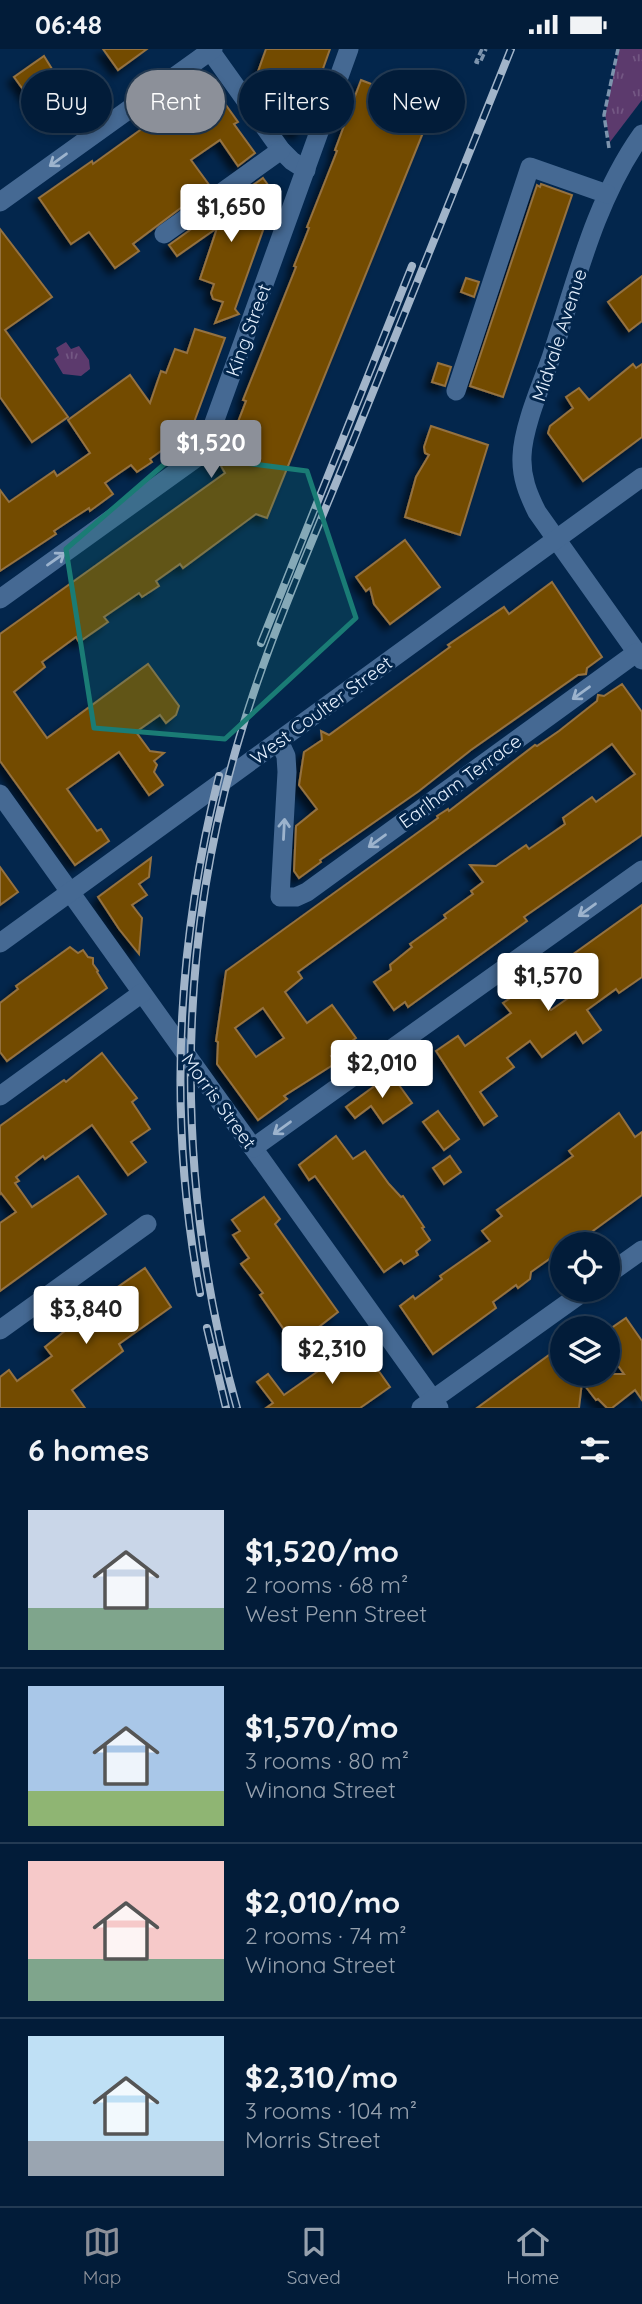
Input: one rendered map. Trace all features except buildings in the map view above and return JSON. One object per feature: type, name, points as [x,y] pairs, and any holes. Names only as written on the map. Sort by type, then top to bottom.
[{"type":"street","name":"King Street","points":[[0,599],[203,453],[349,49]]},
{"type":"street","points":[[0,202],[211,50],[281,150],[292,162],[306,170]]},
{"type":"street","name":"Midvale Avenue","points":[[639,657],[537,512],[527,493],[522,472],[522,453],[540,388],[607,194],[642,134]]},
{"type":"street","points":[[164,234],[281,150]]},
{"type":"street","points":[[456,391],[530,167],[607,194]]},
{"type":"street","name":"West Coulter Street","points":[[0,943],[642,477]]},
{"type":"street","name":"Earlham Terrace","points":[[279,741],[286,756],[287,767],[280,897],[296,897],[307,892],[639,657]]},
{"type":"street","name":"Morris Street","points":[[0,794],[253,1149],[431,1405]]},
{"type":"street","points":[[253,1149],[642,870]]},
{"type":"street","points":[[0,1096],[142,993]]},
{"type":"street","points":[[0,1330],[147,1224]]},
{"type":"street","points":[[620,1266],[642,1250]]},
{"type":"street","points":[[431,1405],[570,1302]]},
{"type":"path","points":[[610,148],[604,115],[618,49]]},
{"type":"highlighted area","points":[[176,454],[307,471],[356,618],[225,739],[94,728],[66,549]]},
{"type":"green space","points":[[619,49],[642,49],[642,100],[610,142],[605,115]]},
{"type":"green space","points":[[66,342],[71,349],[79,346],[89,360],[90,369],[81,376],[63,374],[54,359],[59,355],[56,348]]},
{"type":"railway","points":[[237,1408],[217,1326],[202,1242],[194,1158],[191,1073],[194,989],[203,905],[218,821],[239,739],[278,625],[511,49]]},
{"type":"railway","points":[[261,643],[412,266]]},
{"type":"railway","points":[[200,1293],[183,1163],[181,1034],[193,905],[219,776]]},
{"type":"railway","points":[[207,1328],[226,1408]]}]
